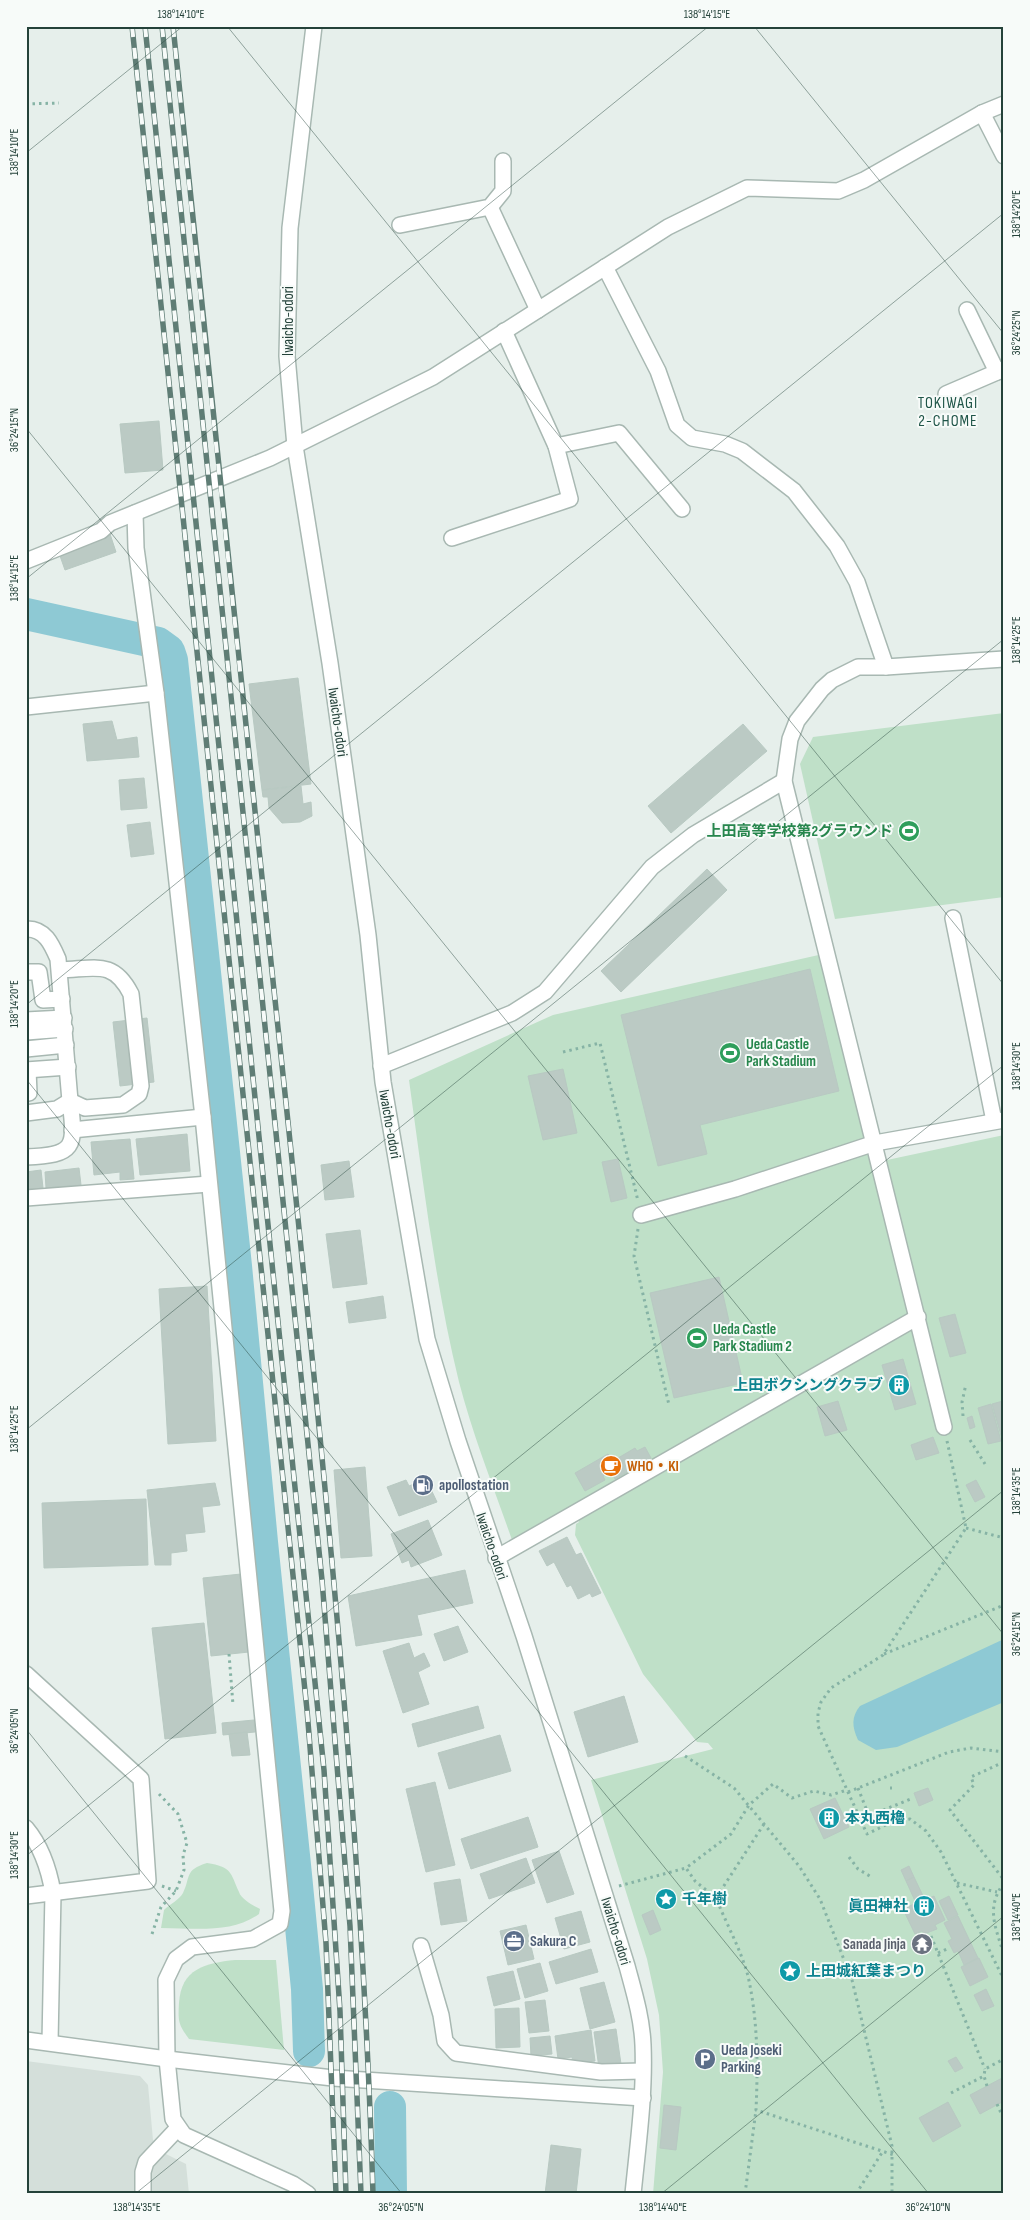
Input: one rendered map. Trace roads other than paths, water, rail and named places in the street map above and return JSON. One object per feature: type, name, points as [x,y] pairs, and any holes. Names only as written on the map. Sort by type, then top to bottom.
[{"type":"street","name":"Iwaicho-odori","points":[[314,26],[290,228],[288,356],[295,446],[333,683],[368,935],[381,1066],[427,1339],[496,1558],[524,1636],[603,1890],[640,2017],[643,2045],[642,2098],[633,2194]]},
{"type":"street","points":[[26,561],[102,531],[110,523],[295,446],[433,377],[668,227],[747,188],[838,191],[864,180],[982,113],[1004,104]]},
{"type":"street","points":[[982,113],[1004,156]]},
{"type":"street","points":[[400,225],[490,207],[503,191],[503,161]]},
{"type":"street","points":[[490,207],[538,310]]},
{"type":"street","points":[[605,267],[658,371],[677,425],[692,438],[725,444],[742,451],[794,491],[837,546],[857,582],[886,667]]},
{"type":"street","points":[[946,394],[1000,371],[967,310]]},
{"type":"street","points":[[452,538],[570,498],[556,446],[504,331]]},
{"type":"street","points":[[556,446],[619,433],[682,509]]},
{"type":"street","points":[[135,513],[136,548],[156,693],[202,1117],[282,1911],[280,1924],[253,1939],[201,1944],[176,1959],[166,1980],[167,2059],[173,2120],[184,2135],[211,2149],[293,2184],[308,2194]]},
{"type":"street","points":[[944,1427],[784,780],[790,739],[797,721],[822,689],[832,680],[858,666],[886,667],[1004,659]]},
{"type":"street","points":[[26,707],[156,693]]},
{"type":"street","points":[[381,1066],[512,1013],[545,992],[652,867],[693,834],[784,780]]},
{"type":"street","points":[[641,1215],[735,1189],[875,1143],[999,1120],[953,918]]},
{"type":"street","points":[[26,929],[41,933],[50,941],[60,970],[72,1130],[70,1145],[61,1154],[26,1157]]},
{"type":"street","points":[[60,970],[104,969],[116,972],[125,982],[131,994],[141,1086],[139,1094],[123,1105],[85,1108],[70,1101]]},
{"type":"street","points":[[26,972],[39,972],[43,1000],[62,999]]},
{"type":"street","points":[[26,1020],[64,1023]]},
{"type":"street","points":[[26,1032],[64,1023]]},
{"type":"street","points":[[26,1049],[66,1045]]},
{"type":"street","points":[[29,1093],[27,1070],[68,1067]]},
{"type":"street","points":[[26,1113],[57,1109],[70,1101]]},
{"type":"street","points":[[72,1130],[202,1117]]},
{"type":"street","points":[[26,1198],[209,1184]]},
{"type":"street","points":[[496,1558],[918,1317]]},
{"type":"street","points":[[26,1674],[141,1780],[148,1881],[26,1896]]},
{"type":"street","points":[[26,1828],[35,1839],[49,1869],[53,1893],[50,2042]]},
{"type":"street","points":[[421,1946],[441,2015],[445,2041],[456,2054],[601,2072],[642,2072]]},
{"type":"street","points":[[26,2040],[332,2078],[642,2098]]},
{"type":"street","points":[[143,2194],[143,2172],[146,2162],[178,2128]]},
{"type":"water","points":[[1004,1639],[1004,1702],[897,1747],[876,1750],[858,1740],[853,1722],[860,1706]]},
{"type":"waterway","points":[[26,614],[158,643],[169,651],[172,660],[236,1266],[296,1875],[307,1989],[309,2051]]},
{"type":"waterway","points":[[390,2107],[391,2194]]},
{"type":"railway","points":[[132,26],[307,1710],[326,1943],[336,2194]]},
{"type":"railway","points":[[145,26],[324,1770],[340,2011],[346,2194]]},
{"type":"railway","points":[[162,26],[322,1580],[350,1926],[361,2194]]},
{"type":"railway","points":[[173,26],[300,1239],[340,1648],[360,1921],[368,2057],[373,2194]]},
{"type":"place","name":"上田高等学校第2グラウンド","points":[[909,831]]},
{"type":"place","name":"Ueda Castle Park Stadium","points":[[730,1053]]},
{"type":"place","name":"Ueda Castle Park Stadium 2","points":[[697,1338]]},
{"type":"place","name":"上田ボクシングクラブ","points":[[899,1385]]},
{"type":"place","name":"WHO・KI","points":[[611,1466]]},
{"type":"place","name":"apollostation","points":[[423,1485]]},
{"type":"place","name":"本丸西櫓","points":[[829,1818]]},
{"type":"place","name":"千年樹","points":[[666,1899]]},
{"type":"place","name":"眞田神社","points":[[924,1906]]},
{"type":"place","name":"Sakura C","points":[[514,1941]]},
{"type":"place","name":"Sanada Jinja","points":[[922,1944]]},
{"type":"place","name":"上田城紅葉まつり","points":[[790,1971]]},
{"type":"place","name":"Ueda Joseki Parking","points":[[705,2059]]},
{"type":"district","name":"TOKIWAGI 2-CHOME","points":[[948,411]]}]
